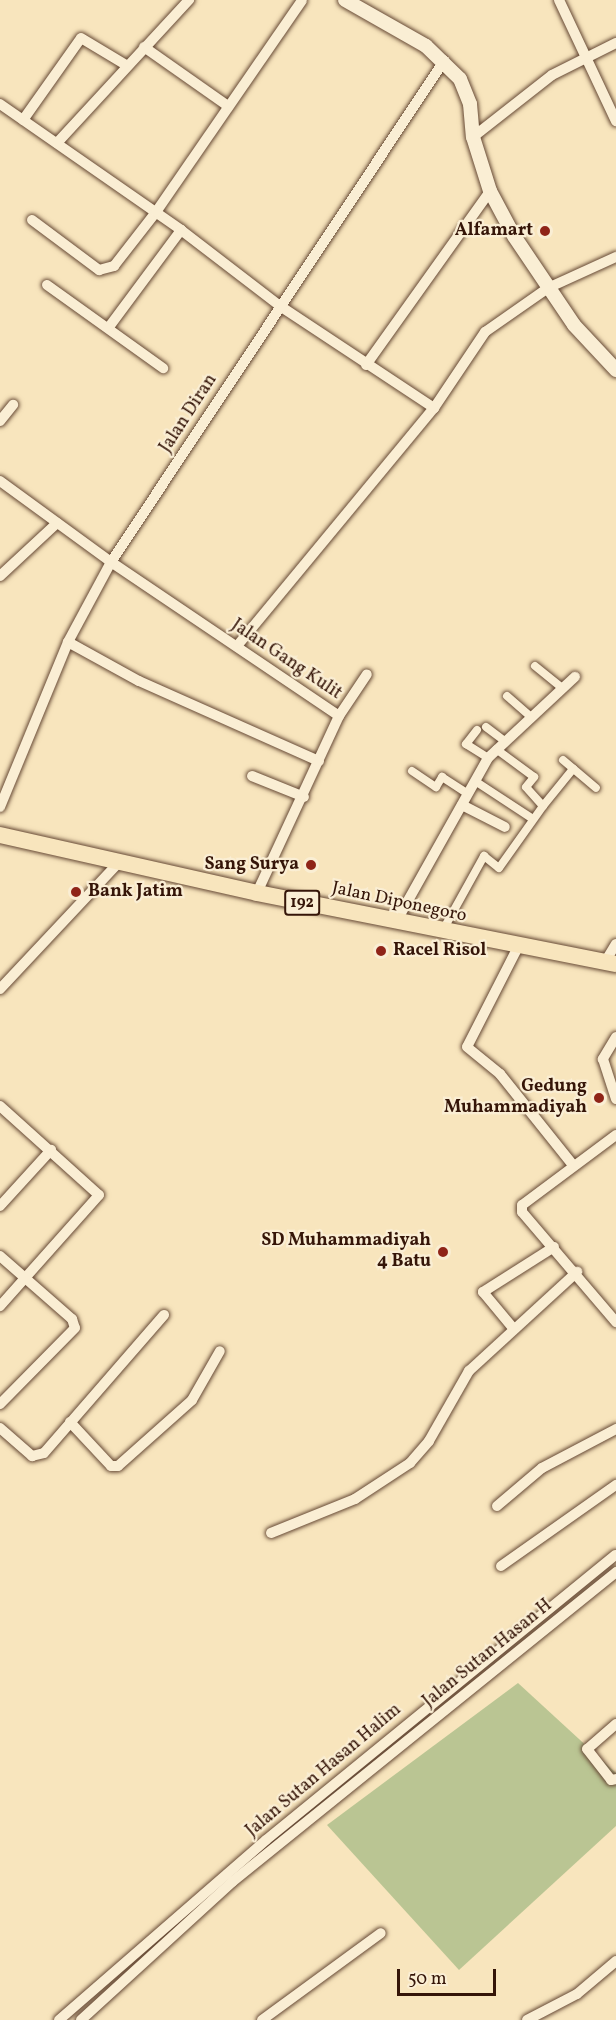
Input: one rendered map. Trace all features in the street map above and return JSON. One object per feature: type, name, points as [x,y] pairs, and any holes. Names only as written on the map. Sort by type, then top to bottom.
[{"type":"main road","name":"Jalan Diponegoro","points":[[0,835],[442,932],[610,963]]},
{"type":"street","points":[[57,143],[126,65],[189,0]]},
{"type":"street","points":[[32,220],[105,272],[114,266],[156,212],[302,0]]},
{"type":"street","points":[[345,0],[444,61],[460,79],[470,104],[473,137],[490,191],[548,288],[594,351],[616,370]]},
{"type":"street","points":[[559,0],[616,120]]},
{"type":"street","points":[[23,120],[81,38],[126,65]]},
{"type":"street","points":[[473,137],[536,87],[616,43]]},
{"type":"street","points":[[144,47],[228,106]]},
{"type":"street","name":"Jalan Diran","points":[[0,807],[68,642],[111,562],[444,61]]},
{"type":"street","points":[[0,104],[181,230],[280,306],[434,408]]},
{"type":"street","points":[[366,365],[490,191]]},
{"type":"street","points":[[109,327],[181,230]]},
{"type":"street","points":[[237,646],[434,408],[485,332],[548,288],[616,257]]},
{"type":"street","points":[[47,285],[109,327],[162,368]]},
{"type":"street","points":[[0,421],[13,405]]},
{"type":"street","points":[[0,495],[4,483]]},
{"type":"street","name":"Jalan Gang Kulit","points":[[4,483],[111,562],[339,716],[304,797],[257,893]]},
{"type":"street","points":[[0,576],[57,523]]},
{"type":"street","points":[[68,642],[139,681],[320,761]]},
{"type":"street","points":[[534,666],[563,689]]},
{"type":"street","points":[[339,716],[367,674]]},
{"type":"street","points":[[396,922],[488,758],[530,716],[575,677]]},
{"type":"street","points":[[507,696],[530,716]]},
{"type":"street","points":[[488,758],[466,744],[481,728],[534,777],[526,787],[543,806]]},
{"type":"street","points":[[563,760],[596,788]]},
{"type":"street","points":[[442,932],[484,856],[499,867],[573,769]]},
{"type":"street","points":[[412,771],[436,787],[442,777],[468,794]]},
{"type":"street","points":[[252,776],[304,797]]},
{"type":"street","points":[[475,781],[533,819]]},
{"type":"street","points":[[462,805],[505,827]]},
{"type":"street","points":[[0,988],[120,861]]},
{"type":"street","points":[[610,963],[616,944]]},
{"type":"street","points":[[519,945],[467,1047],[506,1080],[572,1164]]},
{"type":"street","points":[[616,1037],[603,1059],[616,1099]]},
{"type":"street","points":[[0,1106],[99,1196],[0,1306]]},
{"type":"street","points":[[616,1135],[572,1164],[522,1205],[522,1212],[577,1272],[616,1322]]},
{"type":"street","points":[[0,1206],[51,1150]]},
{"type":"street","points":[[513,1328],[483,1292],[554,1246]]},
{"type":"street","points":[[0,1256],[72,1319],[75,1328],[0,1404]]},
{"type":"street","points":[[271,1533],[356,1499],[410,1463],[429,1441],[469,1371],[513,1328],[577,1272]]},
{"type":"street","points":[[0,1428],[35,1456],[50,1449],[70,1422],[164,1315]]},
{"type":"street","points":[[70,1422],[111,1466],[118,1466],[192,1400],[220,1351]]},
{"type":"street","points":[[497,1506],[542,1468],[616,1429]]},
{"type":"street","points":[[501,1566],[616,1485]]},
{"type":"street","name":"Jalan Sutan Hasan Halim","points":[[59,2020],[266,1840],[616,1555]]},
{"type":"street","name":"Jalan Sutan Hasan H","points":[[81,2020],[232,1882],[616,1572]]},
{"type":"street","points":[[616,1724],[587,1749],[611,1779],[616,1779]]},
{"type":"street","points":[[262,2020],[381,1933]]},
{"type":"street","points":[[527,2020],[571,1997],[616,1963]]},
{"type":"green space","points":[[518,1683],[616,1773],[616,1826],[459,1970],[327,1825]]},
{"type":"place","name":"Alfamart","points":[[545,231]]},
{"type":"place","name":"Sang Surya","points":[[311,865]]},
{"type":"place","name":"Bank Jatim","points":[[76,892]]},
{"type":"place","name":"Racel Risol","points":[[381,951]]},
{"type":"place","name":"Gedung Muhammadiyah","points":[[599,1098]]},
{"type":"place","name":"SD Muhammadiyah 4 Batu","points":[[443,1252]]}]
